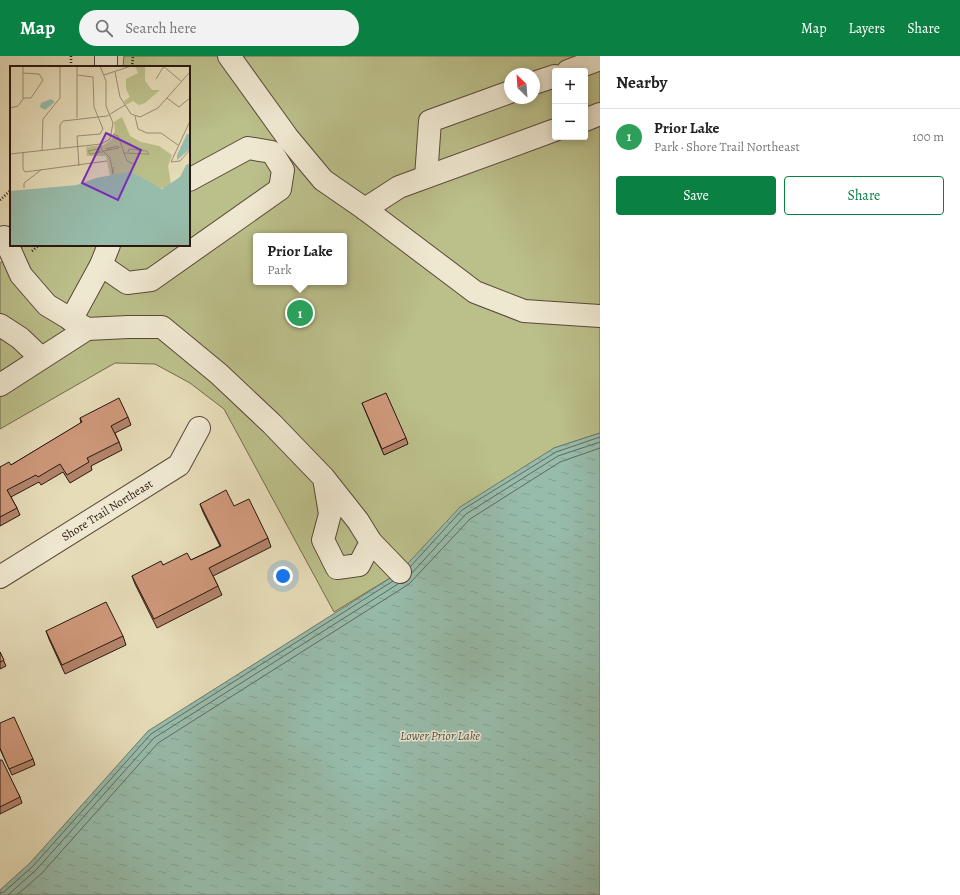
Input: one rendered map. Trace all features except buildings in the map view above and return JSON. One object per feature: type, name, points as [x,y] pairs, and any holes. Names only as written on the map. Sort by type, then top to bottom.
[{"type":"street","points":[[229,56],[288,138],[322,180],[365,209],[475,292],[524,311],[600,316]]},
{"type":"street","points":[[577,68],[600,60]]},
{"type":"street","points":[[540,81],[552,77]]},
{"type":"street","points":[[426,177],[430,121],[504,94]]},
{"type":"street","points":[[588,119],[600,114]]},
{"type":"street","points":[[365,209],[399,187],[552,131]]},
{"type":"street","points":[[101,265],[126,283],[152,280],[280,189],[283,170],[272,152],[248,148],[190,179]]},
{"type":"street","points":[[5,236],[21,275],[46,305],[79,324],[162,327],[230,384],[272,424],[324,478],[358,521],[371,542],[400,572]]},
{"type":"street","points":[[0,385],[41,358],[79,324],[109,246]]},
{"type":"street","points":[[0,325],[20,338],[41,358]]},
{"type":"street","name":"Shore Trail Northeast","points":[[0,577],[179,465],[199,428]]},
{"type":"street","points":[[324,478],[330,514],[323,540],[337,568],[359,565],[371,542]]},
{"type":"path","points":[[132,66],[133,56]]},
{"type":"path","points":[[0,200],[10,191]]},
{"type":"green space","points":[[124,56],[600,56],[600,433],[554,448],[400,572],[334,612],[224,409],[190,383],[155,364],[115,363],[0,429],[0,263],[24,246],[190,246],[190,66],[123,66]]},
{"type":"water","name":"Lower Prior Lake","points":[[600,433],[600,895],[0,895],[0,890],[30,863],[148,731],[400,572],[460,507],[554,448]]},
{"type":"place","name":"Prior Lake","points":[[300,313]]}]
